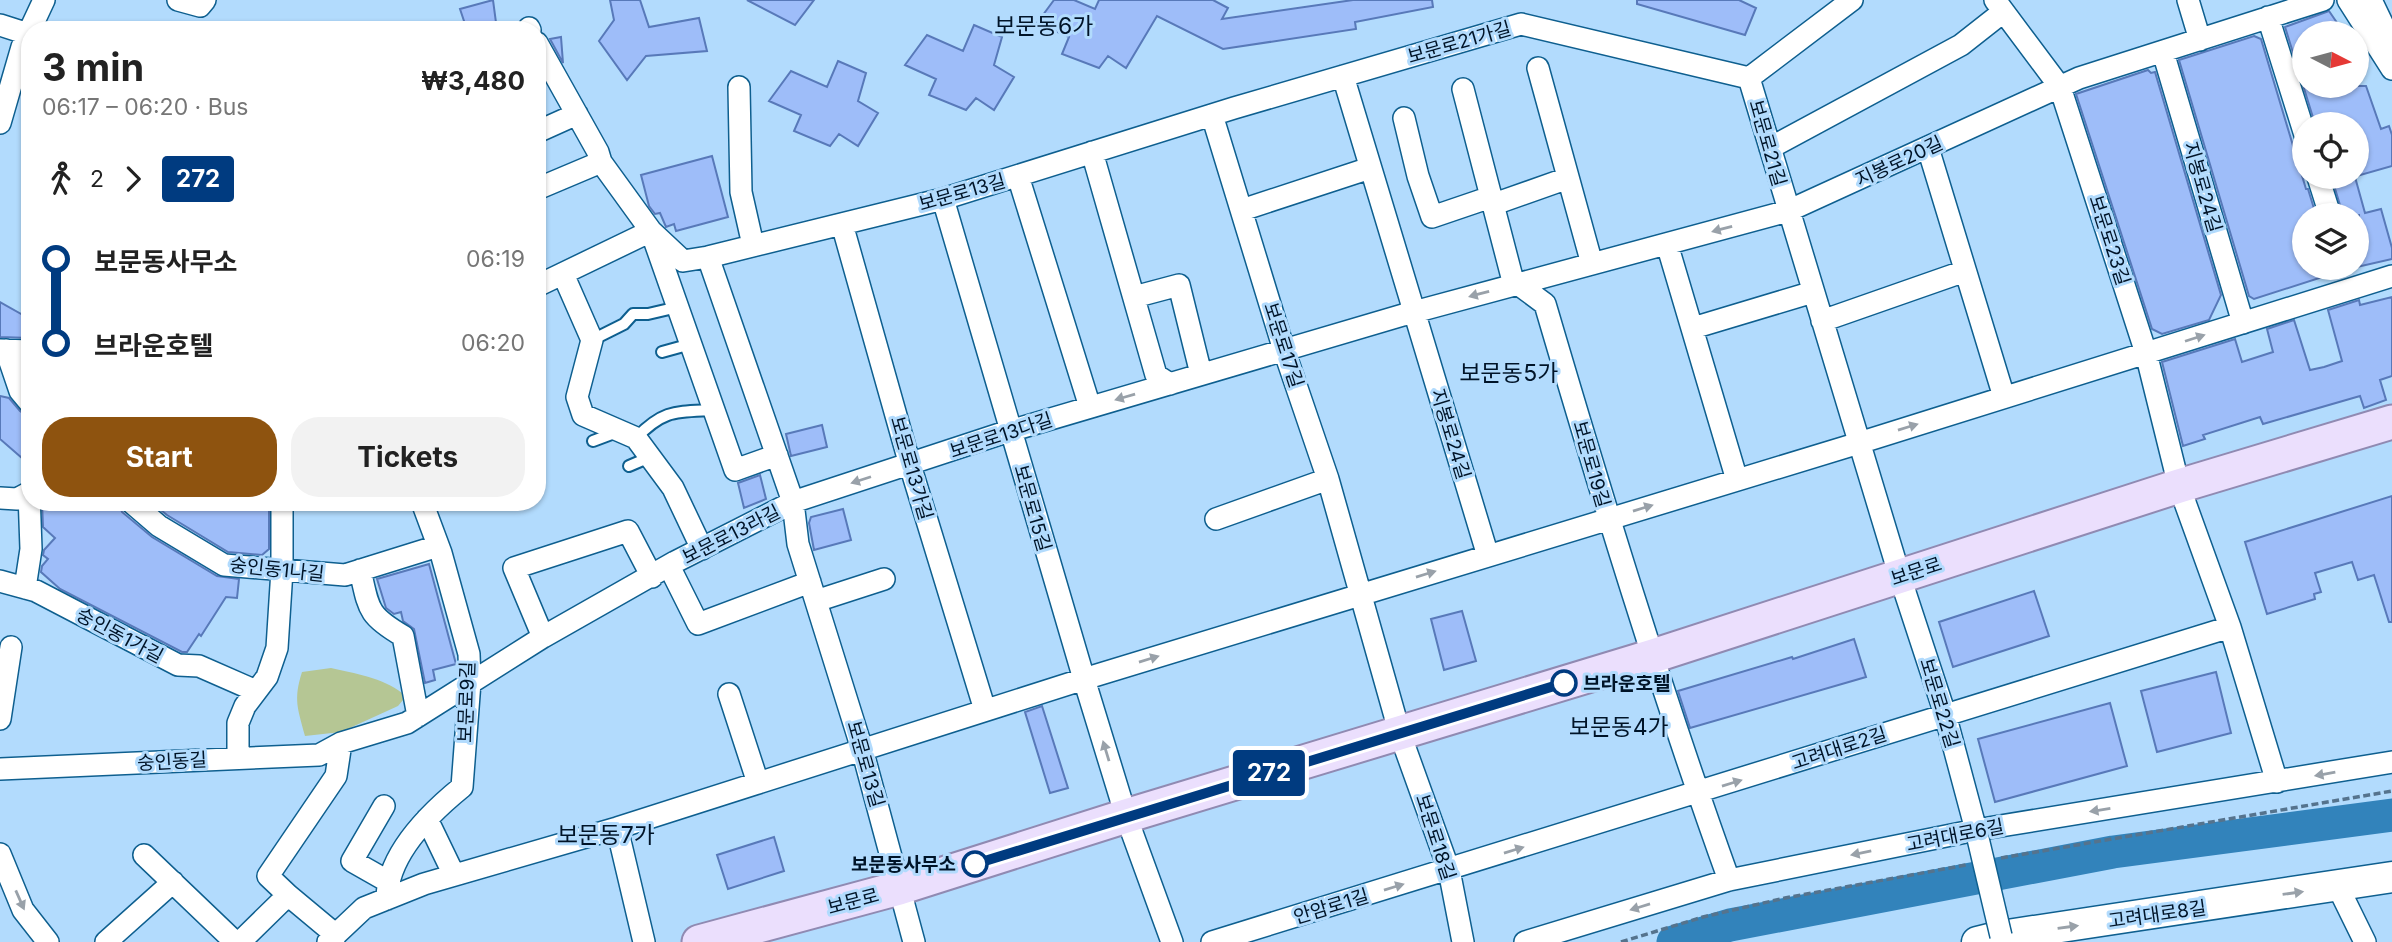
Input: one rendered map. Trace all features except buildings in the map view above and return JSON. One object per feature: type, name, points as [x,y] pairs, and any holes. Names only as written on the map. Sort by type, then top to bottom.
[{"type":"main road","points":[[2366,0],[2392,54]]},
{"type":"main road","name":"보문로","points":[[699,942],[899,888],[1653,656],[2179,486],[2392,422]]},
{"type":"main road","name":"고려대로8길","points":[[1994,940],[2392,877]]},
{"type":"street","points":[[34,21],[44,0]]},
{"type":"street","points":[[178,0],[202,3]]},
{"type":"street","name":"보문로21길","points":[[1852,0],[1749,78],[1900,577]]},
{"type":"street","points":[[2188,0],[2200,40]]},
{"type":"street","name":"지봉로20길","points":[[1284,350],[1788,211],[2079,78],[2323,0]]},
{"type":"street","points":[[2348,0],[2392,69]]},
{"type":"street","name":"보문로23길","points":[[1770,148],[1961,45],[1999,6],[2060,87],[2146,353],[2179,486]]},
{"type":"street","points":[[2268,16],[2298,112]]},
{"type":"street","name":"보문로21가길","points":[[1212,115],[1521,24],[1749,78]]},
{"type":"street","points":[[0,25],[21,32]]},
{"type":"street","name":"지봉로24길","points":[[2163,52],[2243,323]]},
{"type":"street","points":[[0,121],[21,56]]},
{"type":"street","points":[[1538,68],[1592,264]]},
{"type":"street","points":[[1343,76],[1414,312]]},
{"type":"street","name":"보문로13길","points":[[547,82],[577,114],[601,162],[651,232],[682,261],[708,257],[943,199],[1212,115]]},
{"type":"street","points":[[739,87],[741,192],[753,245]]},
{"type":"street","points":[[1463,89],[1516,285]]},
{"type":"street","points":[[546,128],[577,114]]},
{"type":"street","name":"보문로17길","points":[[1212,115],[1284,350],[1328,479],[1400,734]]},
{"type":"street","points":[[1404,118],[1418,176],[1432,217],[1482,200],[1500,202],[1568,178]]},
{"type":"street","points":[[1928,148],[2004,397]]},
{"type":"street","points":[[1093,152],[1156,375],[1170,384]]},
{"type":"street","points":[[546,185],[601,162]]},
{"type":"street","points":[[1241,210],[1370,168]]},
{"type":"street","points":[[1018,176],[1090,407]]},
{"type":"street","name":"보문로15길","points":[[943,199],[1126,816]]},
{"type":"street","name":"보문로13가길","points":[[842,224],[910,464],[985,710]]},
{"type":"street","points":[[546,282],[651,232]]},
{"type":"street","name":"보문로13길","points":[[651,232],[735,470],[777,455]]},
{"type":"street","points":[[1667,244],[1737,480]]},
{"type":"street","name":"보문로13길","points":[[708,257],[793,502],[798,544],[863,749],[914,942]]},
{"type":"street","points":[[1822,321],[1965,271]]},
{"type":"street","points":[[563,274],[592,341],[577,397],[583,415],[628,435],[650,457],[673,488],[702,549]]},
{"type":"street","points":[[341,743],[337,776],[268,876],[332,938],[388,890],[454,876],[617,828],[1084,679],[1858,443],[2392,276]]},
{"type":"street","points":[[2350,280],[2352,288]]},
{"type":"street","points":[[1134,297],[1179,285],[1201,374]]},
{"type":"street","name":"보문로19길","points":[[1516,285],[1545,304],[1608,519],[1653,656]]},
{"type":"street","points":[[1693,328],[1813,292]]},
{"type":"street","name":"지봉로24길","points":[[1414,312],[1488,555]]},
{"type":"street","points":[[21,351],[3,350],[21,392]]},
{"type":"street","name":"보문로13다길","points":[[793,502],[1010,430],[1284,350]]},
{"type":"street","points":[[1216,519],[1328,479]]},
{"type":"street","points":[[2179,486],[2230,627],[2277,782]]},
{"type":"street","points":[[0,498],[21,497]]},
{"type":"street","name":"보문로13라길","points":[[470,682],[543,637],[793,502]]},
{"type":"street","points":[[25,589],[32,549],[30,511]]},
{"type":"street","name":"숭인동1나길","points":[[142,511],[159,526],[223,565],[345,575],[438,545]]},
{"type":"street","points":[[238,758],[238,723],[245,706],[267,677],[277,648],[282,570],[282,511]]},
{"type":"street","name":"보문로9길","points":[[388,890],[404,851],[417,830],[435,809],[462,787],[470,682],[469,654],[438,545],[425,511]]},
{"type":"street","name":"보문로13라길","points":[[543,637],[514,568],[628,531],[698,624],[813,592]]},
{"type":"street","points":[[360,570],[370,611],[381,623],[403,636],[418,716]]},
{"type":"street","name":"보문로22길","points":[[1900,577],[1945,714],[1976,830],[1994,940]]},
{"type":"street","points":[[813,592],[884,579]]},
{"type":"street","name":"숭인동1가길","points":[[0,581],[36,592],[178,666],[199,666],[256,691]]},
{"type":"street","name":"고려대로2길","points":[[1449,870],[2230,627]]},
{"type":"street","points":[[0,719],[11,648]]},
{"type":"street","points":[[1653,656],[1729,880]]},
{"type":"street","name":"숭인동길","points":[[0,769],[319,755],[341,743],[407,723],[470,682]]},
{"type":"street","points":[[729,694],[758,783]]},
{"type":"street","name":"보문로18길","points":[[1400,734],[1449,870],[1463,942]]},
{"type":"street","name":"고려대로6길","points":[[1525,942],[1729,880],[1976,830],[2392,762]]},
{"type":"street","points":[[384,806],[352,861],[388,890]]},
{"type":"street","points":[[1126,816],[1171,942]]},
{"type":"street","points":[[427,819],[454,876]]},
{"type":"street","points":[[617,828],[644,942]]},
{"type":"street","points":[[0,854],[23,910],[48,942]]},
{"type":"street","points":[[144,855],[238,942],[288,895]]},
{"type":"street","name":"안암로1길","points":[[1212,942],[1449,870]]},
{"type":"street","points":[[106,942],[173,882]]},
{"type":"street","points":[[2337,887],[2365,942]]},
{"type":"lane","points":[[592,341],[625,324],[633,314],[648,314],[678,307]]},
{"type":"lane","points":[[662,352],[691,344]]},
{"type":"lane","points":[[593,441],[628,435],[674,412],[714,410]]},
{"type":"lane","points":[[629,466],[650,457]]},
{"type":"green space","points":[[331,668],[386,683],[402,693],[403,700],[398,706],[341,732],[305,736],[297,697],[302,672]]},
{"type":"waterway","points":[[1673,942],[1730,925],[2113,852],[2392,815]]},
{"type":"bus line","name":"272","points":[[975,864],[1564,683]]},
{"type":"place","name":"브라운호텔","points":[[1564,683]]},
{"type":"place","name":"보문동사무소","points":[[975,864]]},
{"type":"district","name":"보문동6가","points":[[1044,26]]},
{"type":"district","name":"보문동5가","points":[[1509,373]]},
{"type":"district","name":"보문동4가","points":[[1619,727]]},
{"type":"district","name":"보문동7가","points":[[606,835]]}]
